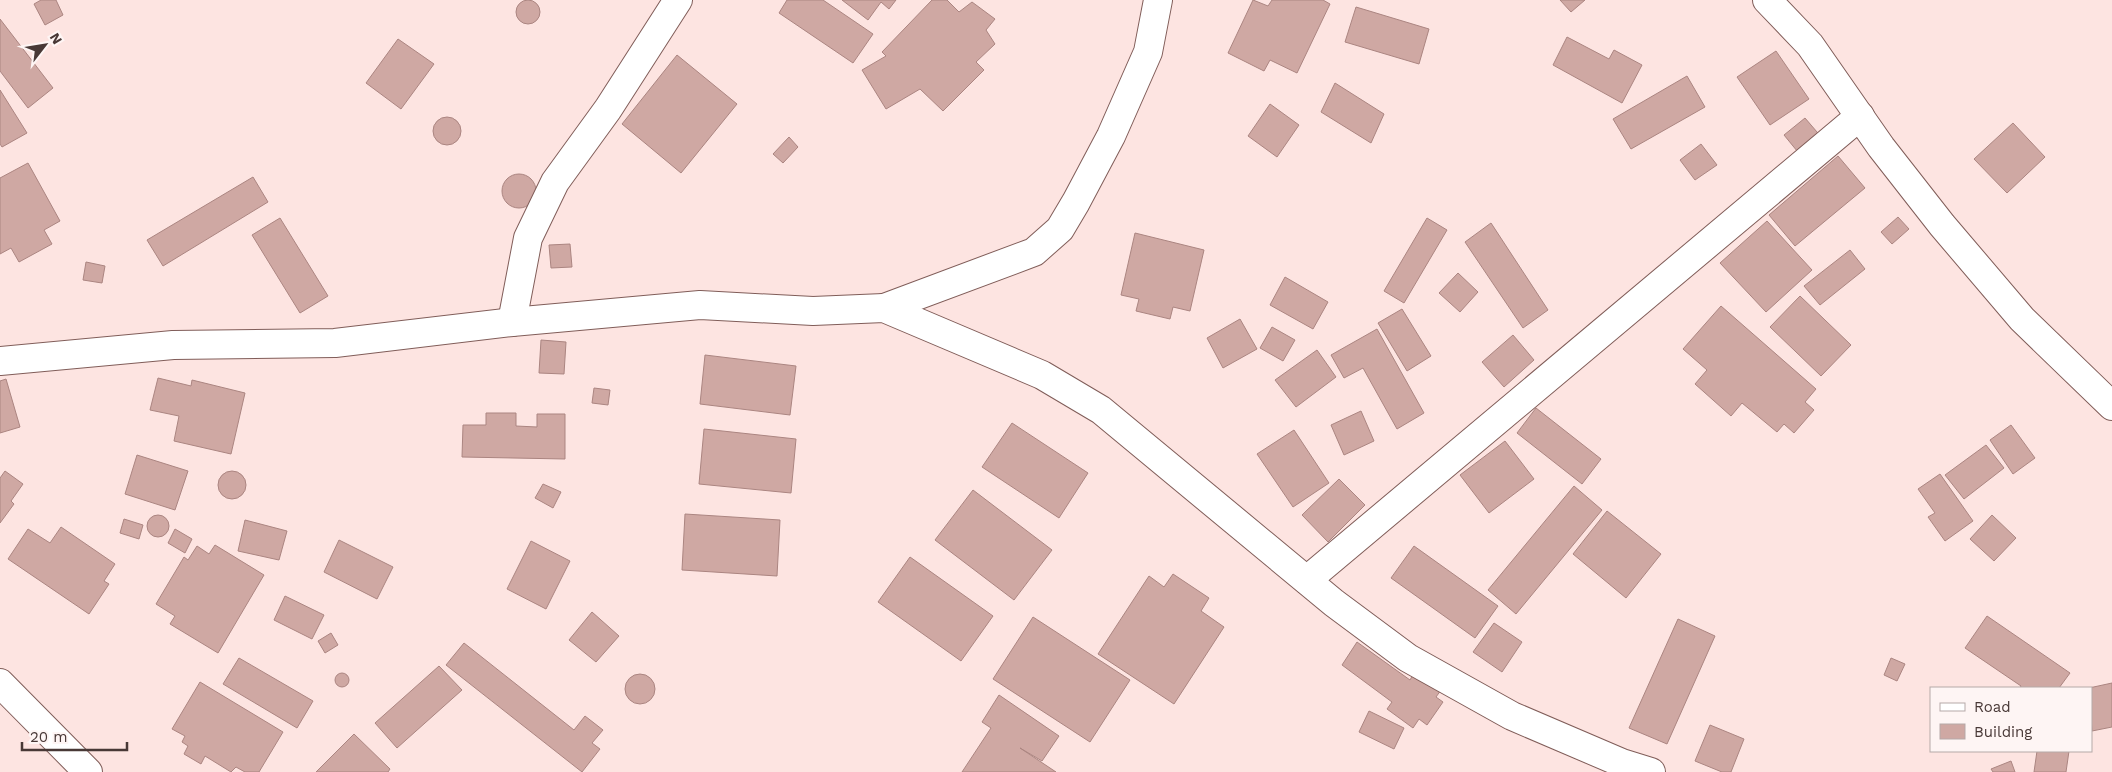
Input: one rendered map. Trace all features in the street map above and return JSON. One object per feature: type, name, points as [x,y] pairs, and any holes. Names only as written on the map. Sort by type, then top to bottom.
[{"type":"street","points":[[512,322],[528,238],[555,182],[608,109],[678,0]]},
{"type":"street","points":[[0,361],[173,345],[335,343],[512,322],[700,305],[813,311],[884,308],[1034,252],[1060,229],[1111,136],[1148,52],[1158,0]]},
{"type":"street","points":[[1767,0],[1810,45],[1881,147],[1942,226],[2022,318],[2112,406]]},
{"type":"street","points":[[1307,580],[1860,116]]},
{"type":"street","points":[[884,308],[1042,375],[1101,410],[1334,603],[1408,658],[1512,716],[1622,763],[1651,772]]},
{"type":"street","points":[[0,683],[88,772]]},
{"type":"building","points":[[41,0],[56,0],[63,15],[45,25],[34,4]]},
{"type":"building","points":[[528,0],[536,4],[540,12],[536,20],[528,24],[520,20],[516,12],[520,4]]},
{"type":"building","points":[[787,0],[823,0],[873,34],[853,63],[779,13]]},
{"type":"building","points":[[842,0],[896,0],[889,9],[881,2],[868,20]]},
{"type":"building","points":[[932,0],[947,0],[959,12],[972,2],[995,19],[986,30],[995,44],[976,62],[984,70],[943,111],[920,89],[886,109],[862,70],[886,56],[882,52]]},
{"type":"building","points":[[1253,0],[1268,6],[1272,0],[1323,0],[1330,4],[1297,73],[1270,60],[1264,71],[1228,53]]},
{"type":"building","points":[[1560,0],[1585,0],[1571,12]]},
{"type":"building","points":[[1356,7],[1429,29],[1419,64],[1345,42]]},
{"type":"building","points":[[0,19],[53,88],[28,108],[0,71]]},
{"type":"building","points":[[1567,37],[1609,59],[1614,50],[1642,65],[1622,103],[1553,65]]},
{"type":"building","points":[[398,39],[434,64],[401,109],[366,83]]},
{"type":"building","points":[[1776,51],[1809,99],[1770,125],[1737,77]]},
{"type":"building","points":[[677,55],[737,104],[681,173],[622,124]]},
{"type":"building","points":[[1687,76],[1705,107],[1631,149],[1613,119]]},
{"type":"building","points":[[1335,83],[1384,114],[1371,143],[1321,112]]},
{"type":"building","points":[[0,90],[27,133],[2,147],[0,144]]},
{"type":"building","points":[[1270,104],[1299,125],[1277,157],[1248,136]]},
{"type":"building","points":[[447,117],[457,121],[461,131],[457,141],[447,145],[437,141],[433,131],[437,121]]},
{"type":"building","points":[[1805,118],[1823,139],[1802,157],[1784,135]]},
{"type":"building","points":[[2013,123],[2045,157],[2007,193],[1974,159]]},
{"type":"building","points":[[789,137],[798,147],[783,163],[773,154]]},
{"type":"building","points":[[1701,144],[1717,165],[1695,180],[1680,160]]},
{"type":"building","points":[[1838,156],[1865,188],[1795,246],[1769,215]]},
{"type":"building","points":[[28,163],[60,221],[44,230],[52,244],[19,262],[11,248],[0,254],[0,178]]},
{"type":"building","points":[[519,174],[531,179],[536,191],[531,203],[519,208],[507,203],[502,191],[507,179]]},
{"type":"building","points":[[253,177],[268,202],[163,266],[147,240]]},
{"type":"building","points":[[1898,217],[1909,229],[1892,244],[1881,232]]},
{"type":"building","points":[[280,218],[328,296],[300,313],[252,235]]},
{"type":"building","points":[[1427,218],[1447,230],[1404,303],[1384,291]]},
{"type":"building","points":[[1767,221],[1812,270],[1766,312],[1720,263]]},
{"type":"building","points":[[1491,223],[1548,310],[1523,328],[1465,242]]},
{"type":"building","points":[[1135,233],[1204,250],[1190,311],[1173,307],[1170,319],[1136,311],[1139,299],[1121,295]]},
{"type":"building","points":[[570,244],[572,267],[551,268],[549,245]]},
{"type":"building","points":[[1850,250],[1865,269],[1820,305],[1804,286]]},
{"type":"building","points":[[86,262],[105,266],[102,283],[83,280]]},
{"type":"building","points":[[1458,273],[1478,292],[1460,312],[1439,293]]},
{"type":"building","points":[[1285,277],[1328,302],[1313,329],[1270,305]]},
{"type":"building","points":[[1800,296],[1851,345],[1821,376],[1770,327]]},
{"type":"building","points":[[1721,306],[1816,389],[1805,402],[1814,410],[1794,433],[1784,424],[1777,432],[1742,403],[1731,416],[1695,384],[1707,370],[1683,349]]},
{"type":"building","points":[[1402,309],[1431,356],[1407,371],[1378,323]]},
{"type":"building","points":[[1240,319],[1257,349],[1223,368],[1207,338]]},
{"type":"building","points":[[1272,327],[1295,340],[1283,361],[1260,348]]},
{"type":"building","points":[[1377,329],[1424,413],[1397,429],[1363,368],[1344,378],[1331,355]]},
{"type":"building","points":[[1513,335],[1534,360],[1504,387],[1482,362]]},
{"type":"building","points":[[541,340],[566,342],[564,374],[539,373]]},
{"type":"building","points":[[1317,350],[1336,377],[1296,407],[1275,380]]},
{"type":"building","points":[[705,355],[796,366],[790,415],[700,404]]},
{"type":"building","points":[[158,378],[191,386],[192,380],[245,393],[231,454],[174,441],[179,416],[150,410]]},
{"type":"building","points":[[6,379],[20,427],[0,433],[0,381]]},
{"type":"building","points":[[594,388],[610,390],[608,405],[592,403]]},
{"type":"building","points":[[1536,408],[1601,459],[1582,484],[1517,433]]},
{"type":"building","points":[[1361,411],[1374,441],[1344,455],[1331,425]]},
{"type":"building","points":[[486,413],[516,413],[516,426],[537,427],[537,414],[565,414],[565,459],[462,457],[463,425],[486,425]]},
{"type":"building","points":[[1012,423],[1088,473],[1059,518],[982,467]]},
{"type":"building","points":[[2011,425],[2035,458],[2013,474],[1990,440]]},
{"type":"building","points":[[704,429],[796,439],[791,493],[699,484]]},
{"type":"building","points":[[1294,430],[1329,483],[1293,507],[1257,454]]},
{"type":"building","points":[[1505,441],[1534,479],[1489,513],[1460,475]]},
{"type":"building","points":[[1986,445],[2004,468],[1964,499],[1945,475]]},
{"type":"building","points":[[137,455],[188,471],[175,510],[125,494]]},
{"type":"building","points":[[5,471],[23,484],[11,501],[14,504],[0,523],[0,478]]},
{"type":"building","points":[[232,471],[242,475],[246,485],[242,495],[232,499],[222,495],[218,485],[222,475]]},
{"type":"building","points":[[1940,474],[1973,521],[1945,541],[1928,517],[1935,513],[1918,489]]},
{"type":"building","points":[[1339,479],[1365,505],[1328,542],[1302,515]]},
{"type":"building","points":[[543,484],[561,492],[553,508],[535,498]]},
{"type":"building","points":[[1574,486],[1602,510],[1516,614],[1488,590]]},
{"type":"building","points":[[973,490],[1052,550],[1014,600],[935,540]]},
{"type":"building","points":[[1607,511],[1661,554],[1626,598],[1573,554]]},
{"type":"building","points":[[685,514],[780,520],[777,576],[682,570]]},
{"type":"building","points":[[158,515],[166,518],[169,526],[166,534],[158,537],[150,534],[147,526],[150,518]]},
{"type":"building","points":[[1992,515],[2016,538],[1994,561],[1970,539]]},
{"type":"building","points":[[124,519],[143,525],[139,539],[120,533]]},
{"type":"building","points":[[245,520],[287,531],[279,560],[238,551]]},
{"type":"building","points":[[61,527],[115,564],[104,581],[109,584],[89,614],[8,559],[28,529],[50,543]]},
{"type":"building","points":[[175,529],[192,539],[185,553],[168,543]]},
{"type":"building","points":[[339,540],[393,567],[377,599],[324,572]]},
{"type":"building","points":[[531,541],[570,561],[546,609],[507,589]]},
{"type":"building","points":[[215,545],[264,575],[218,653],[170,624],[175,616],[156,604],[184,557],[188,560],[197,546],[209,554]]},
{"type":"building","points":[[1414,546],[1498,606],[1475,638],[1391,578]]},
{"type":"building","points":[[910,557],[993,616],[961,661],[878,602]]},
{"type":"building","points":[[1173,574],[1209,598],[1201,611],[1224,627],[1174,704],[1098,654],[1149,576],[1164,587]]},
{"type":"building","points":[[285,596],[324,615],[312,639],[274,620]]},
{"type":"building","points":[[592,612],[619,636],[596,662],[569,640]]},
{"type":"building","points":[[1987,616],[2070,673],[2060,687],[2020,687],[1965,648]]},
{"type":"building","points":[[1033,617],[1130,680],[1090,742],[993,679]]},
{"type":"building","points":[[1678,619],[1715,636],[1667,744],[1629,728]]},
{"type":"building","points":[[1494,623],[1522,642],[1502,672],[1473,652]]},
{"type":"building","points":[[331,633],[338,645],[325,653],[318,641]]},
{"type":"building","points":[[1357,642],[1410,680],[1415,671],[1441,690],[1436,697],[1443,702],[1427,725],[1419,719],[1413,728],[1387,709],[1392,702],[1342,665]]},
{"type":"building","points":[[464,643],[574,730],[585,716],[603,730],[592,743],[600,749],[582,772],[446,665]]},
{"type":"building","points":[[239,658],[313,701],[297,728],[223,684]]},
{"type":"building","points":[[1891,658],[1905,664],[1897,681],[1884,675]]},
{"type":"building","points":[[439,666],[462,690],[397,748],[375,723]]},
{"type":"building","points":[[339,673],[345,673],[349,680],[345,687],[339,687],[335,683],[335,677]]},
{"type":"building","points":[[640,674],[651,678],[655,689],[651,700],[640,704],[629,700],[625,689],[629,678]]},
{"type":"building","points":[[200,682],[283,732],[259,772],[245,772],[236,767],[231,772],[205,756],[201,764],[184,754],[188,746],[182,742],[185,736],[172,729]]},
{"type":"building","points":[[2112,683],[2112,727],[2092,731],[2092,687]]},
{"type":"building","points":[[999,695],[1059,736],[1042,761],[1020,748],[1056,772],[962,772],[991,728],[982,722]]},
{"type":"building","points":[[1369,711],[1404,728],[1394,749],[1359,732]]},
{"type":"building","points":[[1710,725],[1744,739],[1731,772],[1722,772],[1695,761]]},
{"type":"building","points":[[354,734],[390,769],[388,772],[316,772]]},
{"type":"building","points":[[2037,752],[2069,752],[2066,772],[2034,772]]},
{"type":"building","points":[[2011,761],[2015,772],[1993,772],[1991,769]]}]
